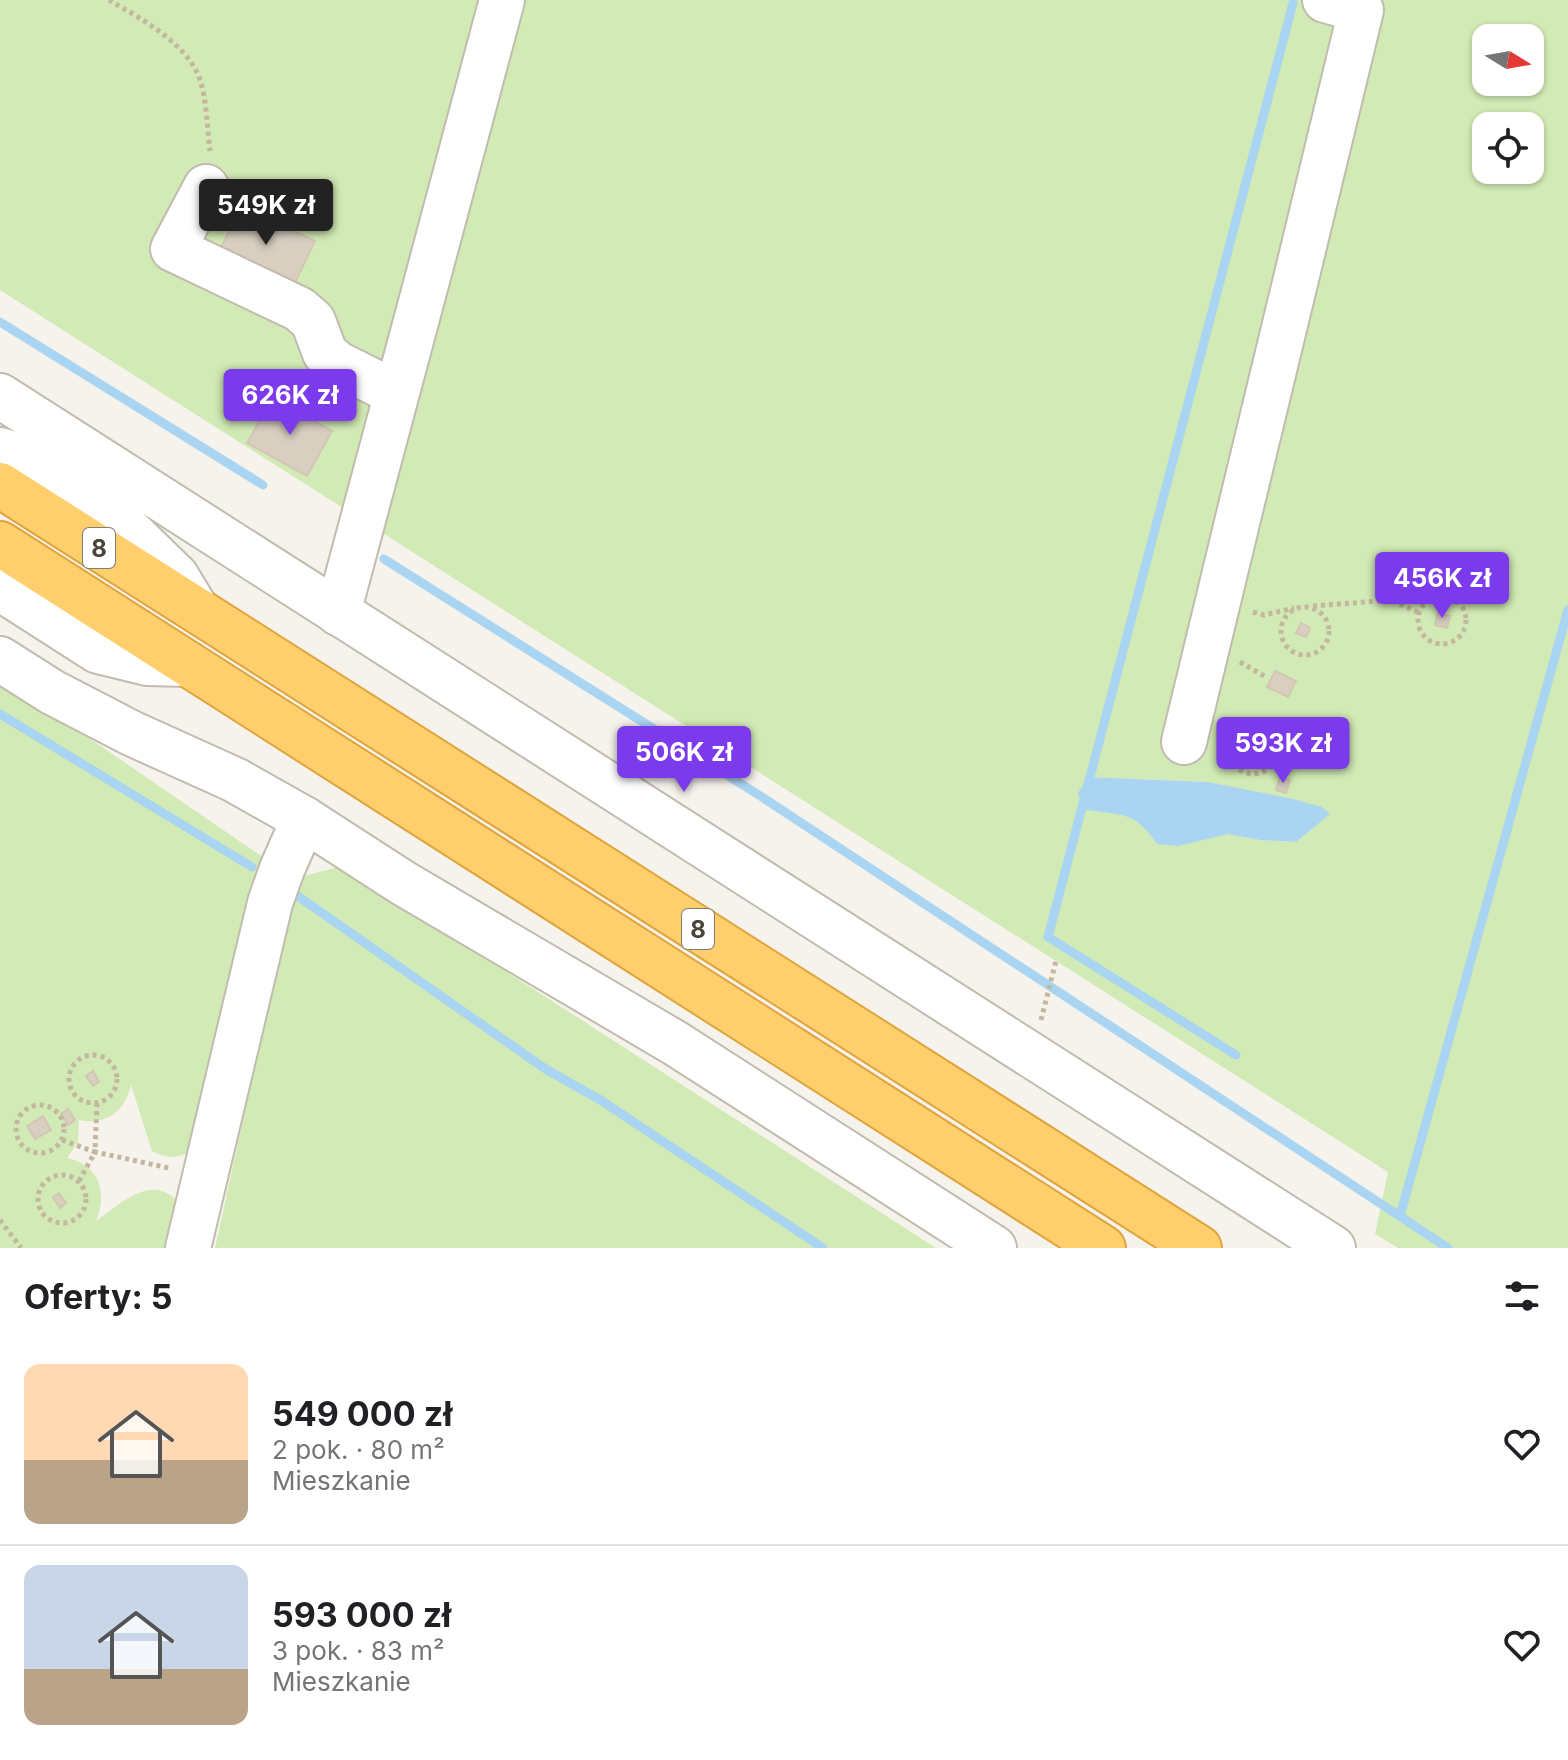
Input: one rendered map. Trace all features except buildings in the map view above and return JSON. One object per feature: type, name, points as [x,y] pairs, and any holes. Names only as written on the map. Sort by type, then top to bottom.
[{"type":"highway","name":"8","points":[[0,485],[1199,1248]]},
{"type":"highway","name":"8","points":[[0,544],[1103,1248]]},
{"type":"street","points":[[338,613],[502,0]]},
{"type":"street","points":[[1184,742],[1361,10],[1325,0]]},
{"type":"street","points":[[206,187],[173,249],[299,309],[313,321],[325,353],[331,359],[396,393]]},
{"type":"street","points":[[0,396],[1333,1248]]},
{"type":"street","points":[[0,450],[17,455],[112,514],[176,576],[198,611]]},
{"type":"street","points":[[0,586],[98,651],[147,663],[188,664]]},
{"type":"street","points":[[0,659],[52,692],[131,733],[235,780],[304,819],[403,883],[675,1043],[994,1248]]},
{"type":"street","points":[[188,1248],[270,903],[304,819]]},
{"type":"path","points":[[109,0],[170,41],[186,57],[198,76],[211,159],[211,173],[206,187]]},
{"type":"path","points":[[1445,596],[1464,609],[1466,624],[1459,638],[1438,645],[1430,642],[1419,629],[1419,613],[1429,600],[1445,596]]},
{"type":"path","points":[[1217,603],[1264,615],[1300,607],[1391,600],[1419,613]]},
{"type":"path","points":[[1300,607],[1286,616],[1282,624],[1282,640],[1293,652],[1309,655],[1323,648],[1329,627],[1322,614],[1308,607]]},
{"type":"path","points":[[1256,726],[1270,733],[1277,754],[1270,768],[1249,774],[1234,767],[1230,743],[1239,730],[1256,726]]},
{"type":"path","points":[[1047,998],[1056,961]]},
{"type":"path","points":[[88,1055],[104,1057],[111,1062],[118,1075],[115,1090],[104,1101],[97,1103],[81,1100],[75,1095],[69,1080],[74,1064],[88,1055]]},
{"type":"path","points":[[79,1181],[95,1152],[97,1103]]},
{"type":"path","points":[[35,1105],[51,1107],[62,1117],[65,1133],[62,1140],[51,1151],[36,1153],[18,1138],[17,1121],[27,1108],[35,1105]]},
{"type":"path","points":[[62,1140],[95,1152],[205,1176]]},
{"type":"path","points":[[56,1175],[79,1181],[86,1195],[84,1210],[79,1216],[66,1223],[58,1223],[43,1215],[37,1200],[42,1184],[56,1175]]},
{"type":"path","points":[[0,1220],[21,1248]]},
{"type":"green space","points":[[0,0],[1568,0],[1568,1248],[1398,1248],[1375,1234],[1388,1172],[0,290]],"holes":[[[1088,777],[1207,782],[1296,842],[1260,840],[1228,833],[1157,844],[1144,825],[1123,814]]]},
{"type":"green space","points":[[0,677],[267,860],[194,1149],[173,1157],[152,1151],[131,1085],[124,1102],[113,1114],[98,1121],[79,1120],[78,1142],[67,1158],[87,1167],[98,1181],[101,1200],[96,1221],[139,1193],[161,1191],[171,1196],[181,1207],[174,1248],[0,1248]]},
{"type":"green space","points":[[342,866],[936,1248],[215,1248],[296,878]]},
{"type":"water","points":[[1088,777],[1207,782],[1293,799],[1322,807],[1330,814],[1296,842],[1228,834],[1178,846],[1157,844],[1133,819],[1083,809],[1078,793]]},
{"type":"waterway","points":[[1236,1055],[1048,937],[1293,3]]},
{"type":"waterway","points":[[0,322],[263,485]]},
{"type":"waterway","points":[[384,559],[762,797],[1448,1248]]},
{"type":"waterway","points":[[1400,1216],[1568,610]]},
{"type":"waterway","points":[[0,714],[252,867]]},
{"type":"waterway","points":[[292,892],[544,1068],[602,1101],[823,1248]]}]
